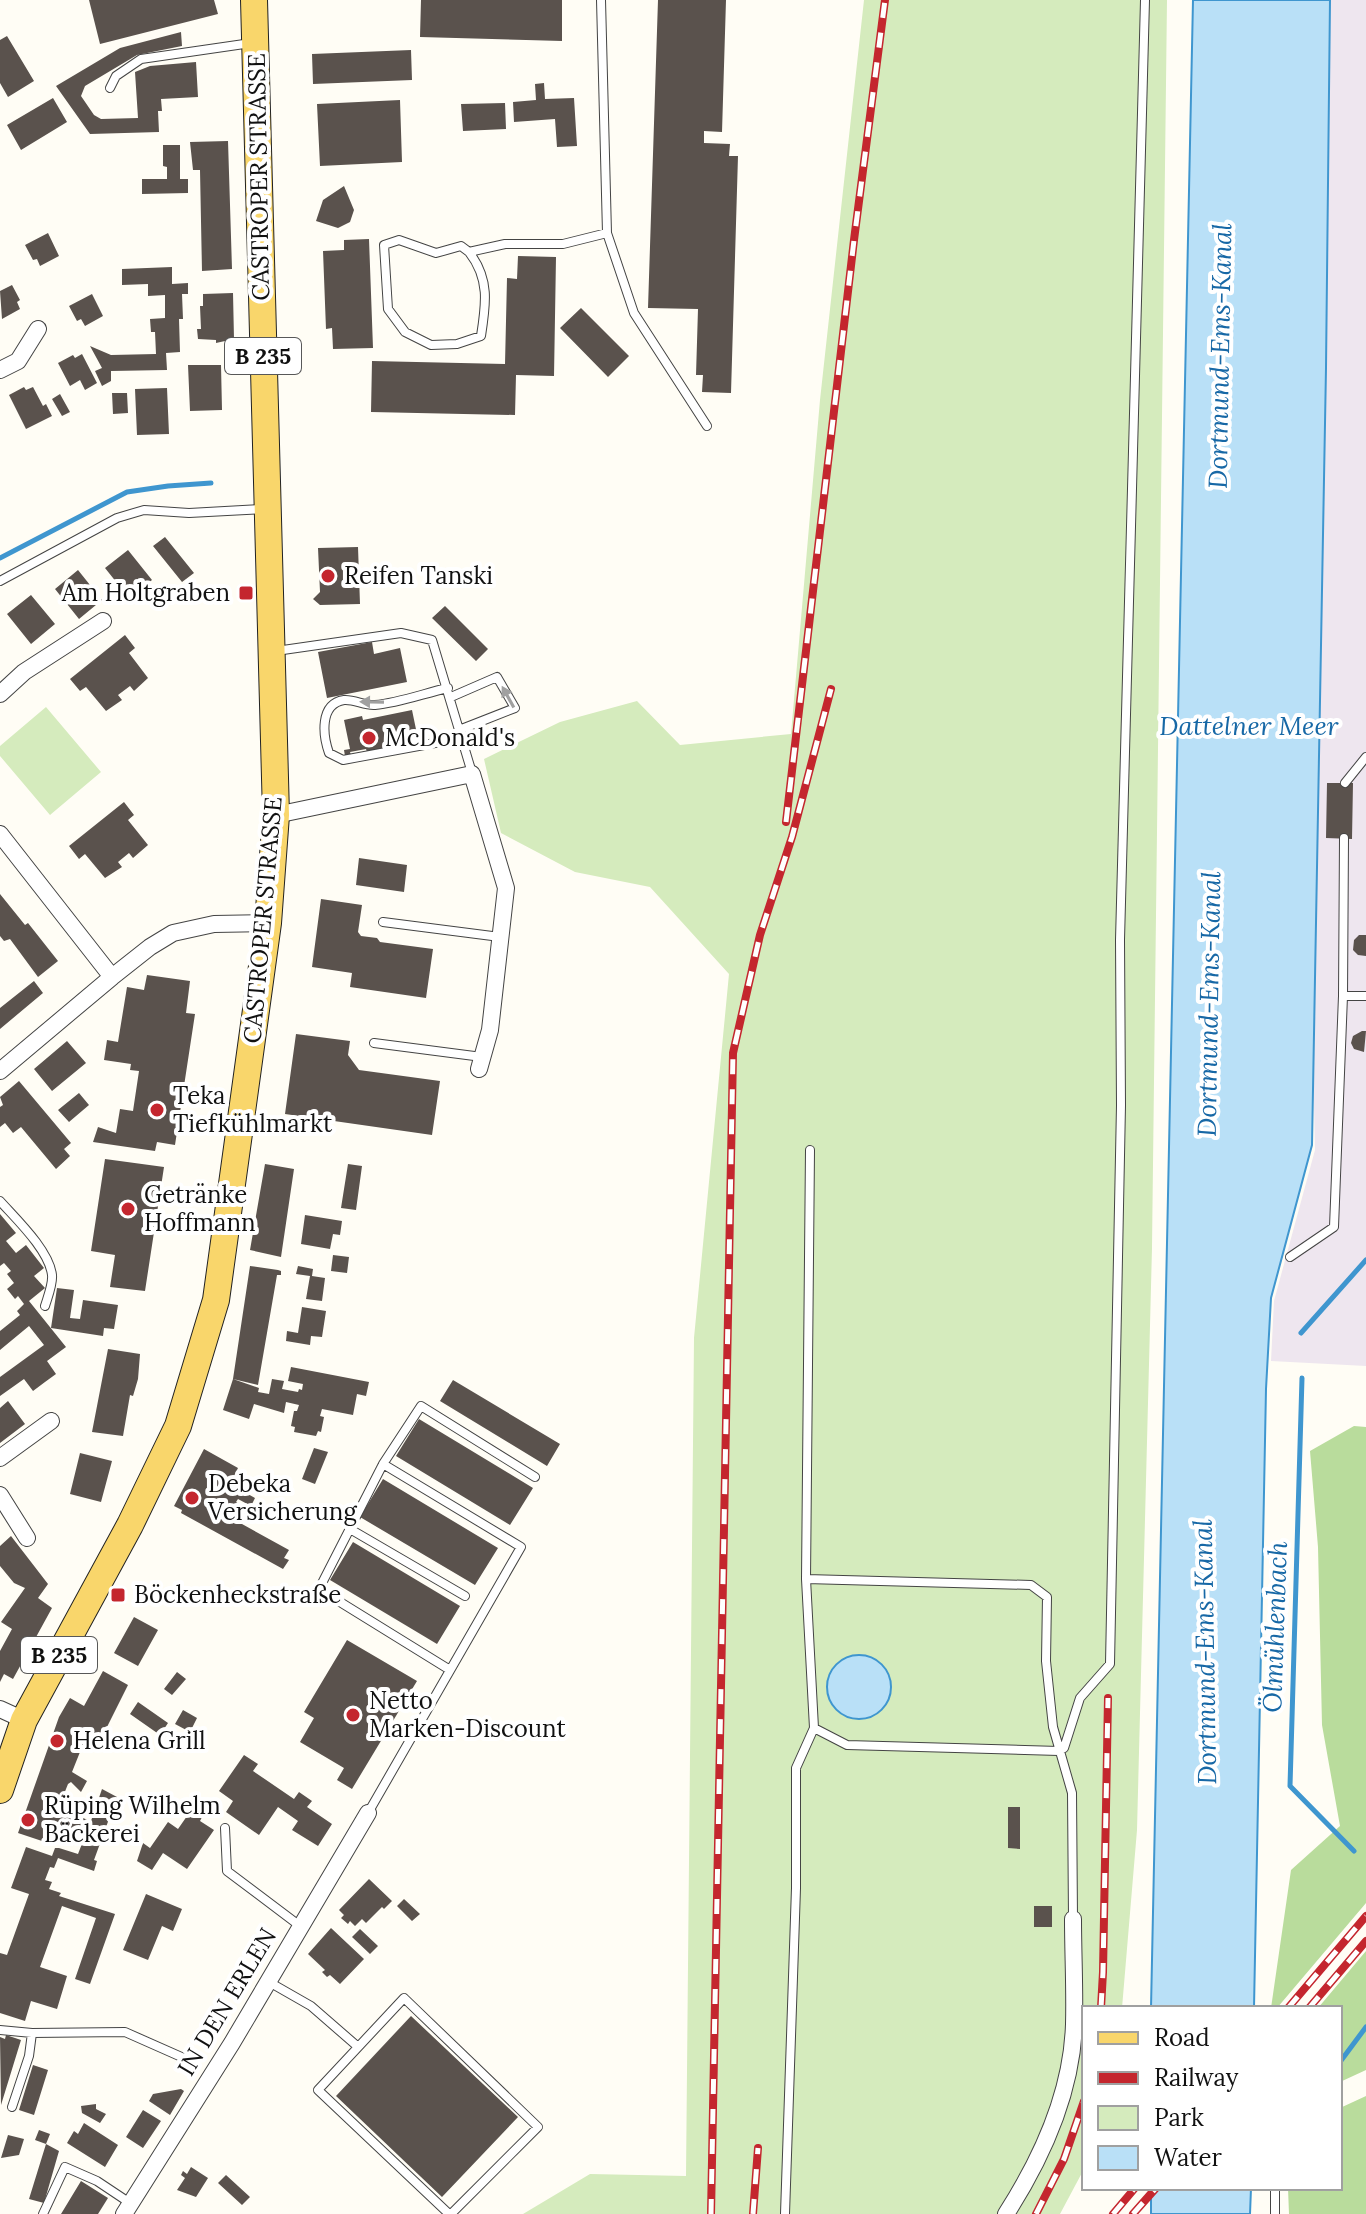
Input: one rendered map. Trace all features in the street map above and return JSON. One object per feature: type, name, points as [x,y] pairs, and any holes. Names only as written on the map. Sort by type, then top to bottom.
[{"type":"main road","name":"CASTROPER STRASSE","points":[[0,1790],[24,1720],[130,1525],[178,1426],[216,1300],[268,923],[276,815],[254,0]]},
{"type":"street","points":[[0,370],[18,361],[38,329]]},
{"type":"street","points":[[0,694],[24,672],[103,621]]},
{"type":"street","points":[[276,815],[472,774],[506,888],[490,1030],[481,1063]]},
{"type":"street","points":[[0,834],[112,977]]},
{"type":"street","points":[[0,1071],[112,977],[173,933],[214,924],[268,923]]},
{"type":"street","points":[[0,1458],[51,1421]]},
{"type":"street","points":[[0,1495],[27,1538]]},
{"type":"street","points":[[0,1709],[24,1720]]},
{"type":"street","name":"IN DEN ERLEN","points":[[128,2209],[368,1813]]},
{"type":"street","points":[[1006,2214],[1029,2178],[1055,2118],[1068,2073],[1074,2025],[1073,1919]]},
{"type":"lane","points":[[601,0],[607,233],[634,313],[707,426]]},
{"type":"lane","points":[[814,1728],[847,1745],[1059,1751],[1064,1748],[1080,1698],[1110,1664],[1120,1120],[1120,940],[1145,0]]},
{"type":"lane","points":[[110,88],[125,67],[141,59],[255,43]]},
{"type":"lane","points":[[469,252],[477,263],[487,298],[481,336],[457,344],[431,345],[405,332],[388,309],[384,245],[399,240],[436,253],[461,246],[469,252],[505,244],[563,244],[607,233]]},
{"type":"lane","points":[[0,581],[117,518],[144,510],[189,513],[267,509]]},
{"type":"lane","points":[[274,652],[401,633],[432,640],[472,774]]},
{"type":"lane","points":[[497,677],[515,708],[461,734],[343,760],[329,753],[324,741],[324,719],[333,705],[343,700],[372,705],[450,693],[497,677]]},
{"type":"lane","points":[[1345,783],[1366,757]]},
{"type":"lane","points":[[1290,1257],[1334,1227],[1343,996],[1344,838]]},
{"type":"lane","points":[[383,922],[500,937]]},
{"type":"lane","points":[[1343,996],[1366,996]]},
{"type":"lane","points":[[374,1043],[481,1063]]},
{"type":"lane","points":[[785,2214],[796,1888],[796,1768],[814,1728],[806,1579],[810,1150]]},
{"type":"lane","points":[[0,1201],[48,1263],[52,1275],[45,1306]]},
{"type":"lane","points":[[450,1670],[319,1589],[383,1464],[421,1406],[535,1477]]},
{"type":"lane","points":[[368,1813],[521,1547],[383,1464]]},
{"type":"lane","points":[[350,1529],[465,1596]]},
{"type":"lane","points":[[806,1579],[1031,1585],[1047,1597],[1046,1661],[1053,1727],[1072,1793],[1073,1919]]},
{"type":"lane","points":[[225,1828],[227,1871],[301,1927]]},
{"type":"lane","points":[[268,1982],[311,2006],[357,2046]]},
{"type":"lane","points":[[404,1998],[538,2127],[450,2214],[318,2090],[357,2046],[404,1998]]},
{"type":"lane","points":[[0,2030],[32,2033],[125,2032],[186,2059]]},
{"type":"lane","points":[[12,2107],[29,2056],[32,2033]]},
{"type":"lane","points":[[43,2214],[65,2167],[97,2181],[128,2209]]},
{"type":"lane","points":[[1275,2190],[1275,2214]]},
{"type":"shaded area","points":[[1330,0],[1366,0],[1366,1366],[1271,1361],[1274,1301],[1315,1150],[1313,1062]]},
{"type":"green space","points":[[864,0],[1167,0],[1152,1248],[1137,1830],[1122,2006],[1082,2006],[1082,2173],[1060,2214],[523,2214],[590,2174],[686,2176],[694,1338],[729,974],[650,887],[575,872],[501,833],[484,759],[560,722],[637,701],[680,745],[791,734],[820,400]]},
{"type":"green space","points":[[46,707],[101,772],[50,815],[0,756],[0,746]]},
{"type":"green space","points":[[1354,1426],[1366,1427],[1366,1903],[1279,2006],[1271,2006],[1291,1870],[1340,1826],[1322,1725],[1318,1547],[1310,1451]]},
{"type":"green space","points":[[1366,1951],[1366,2070],[1342,2081],[1342,2006],[1320,2006]]},
{"type":"green space","points":[[1366,2096],[1366,2214],[1289,2214],[1288,2190],[1342,2190],[1342,2107]]},
{"type":"water","points":[[1193,0],[1330,0],[1312,1145],[1271,1298],[1266,1389],[1254,2006],[1151,2006]]},
{"type":"water","points":[[859,1655],[871,1657],[882,1664],[889,1675],[889,1699],[882,1710],[871,1717],[859,1719],[847,1717],[836,1710],[829,1699],[827,1687],[829,1675],[836,1664],[847,1657]]},
{"type":"water","points":[[1151,2190],[1251,2190],[1250,2214],[1151,2214]]},
{"type":"building","points":[[89,0],[214,0],[218,14],[100,44]]},
{"type":"building","points":[[421,0],[562,0],[562,41],[420,37]]},
{"type":"building","points":[[658,0],[726,0],[722,132],[704,131],[704,143],[730,144],[729,156],[738,156],[731,393],[702,392],[703,375],[696,375],[698,309],[648,308]]},
{"type":"building","points":[[181,32],[182,46],[137,55],[85,86],[81,96],[94,115],[101,119],[138,118],[135,72],[150,66],[196,62],[198,97],[161,99],[159,132],[90,134],[56,86],[120,48]]},
{"type":"building","points":[[7,36],[34,81],[8,97],[0,83],[0,40]]},
{"type":"building","points":[[411,50],[412,80],[313,84],[312,54]]},
{"type":"building","points":[[544,83],[545,99],[574,98],[577,146],[557,147],[555,119],[514,122],[513,102],[536,100],[535,84]]},
{"type":"building","points":[[53,98],[67,122],[21,150],[7,125]]},
{"type":"building","points":[[400,100],[402,162],[320,166],[317,104]]},
{"type":"building","points":[[505,103],[506,129],[463,131],[461,104]]},
{"type":"building","points":[[228,141],[232,269],[202,271],[200,170],[193,170],[190,142]]},
{"type":"building","points":[[163,145],[180,145],[180,179],[188,179],[188,193],[142,194],[142,179],[167,179],[167,167],[163,166]]},
{"type":"building","points":[[344,186],[354,210],[350,222],[338,228],[316,221],[323,200]]},
{"type":"building","points":[[48,233],[59,256],[40,266],[25,245]]},
{"type":"building","points":[[369,239],[373,348],[333,349],[332,328],[326,329],[323,251],[344,250],[344,240]]},
{"type":"building","points":[[518,256],[556,257],[554,376],[516,375],[515,415],[371,412],[372,361],[505,364],[507,278],[517,279]]},
{"type":"building","points":[[172,267],[172,284],[188,283],[188,294],[182,294],[183,319],[179,319],[180,352],[166,353],[167,370],[111,371],[111,381],[102,386],[95,371],[102,368],[90,346],[111,355],[156,354],[155,332],[151,332],[150,319],[165,318],[165,295],[148,296],[148,284],[122,285],[122,269]]},
{"type":"building","points":[[12,285],[20,300],[17,302],[20,309],[2,319],[0,291]]},
{"type":"building","points":[[233,293],[234,339],[216,343],[216,340],[198,339],[203,294]]},
{"type":"building","points":[[92,294],[103,316],[85,326],[81,319],[77,321],[69,306]]},
{"type":"building","points":[[581,308],[629,356],[608,377],[560,328]]},
{"type":"building","points":[[82,354],[97,383],[85,390],[80,380],[70,386],[58,363]]},
{"type":"building","points":[[188,365],[221,365],[222,410],[190,411]]},
{"type":"building","points":[[24,387],[26,390],[33,387],[52,416],[26,429],[9,395]]},
{"type":"building","points":[[167,388],[169,434],[137,435],[135,389]]},
{"type":"building","points":[[112,393],[127,393],[128,413],[113,414]]},
{"type":"building","points":[[60,394],[70,412],[62,416],[52,399]]},
{"type":"building","points":[[165,537],[194,573],[182,582],[153,546]]},
{"type":"building","points":[[358,547],[360,604],[320,605],[313,599],[320,592],[318,548]]},
{"type":"building","points":[[128,550],[152,580],[129,598],[105,568]]},
{"type":"building","points":[[78,570],[102,600],[79,619],[55,589]]},
{"type":"building","points":[[31,595],[55,624],[31,644],[7,614]]},
{"type":"building","points":[[445,606],[488,649],[476,661],[432,618]]},
{"type":"building","points":[[125,635],[135,648],[129,653],[148,678],[134,691],[130,686],[118,695],[122,700],[106,711],[86,687],[80,691],[70,679]]},
{"type":"building","points":[[372,642],[374,654],[400,648],[407,682],[327,698],[318,652]]},
{"type":"building","points":[[412,710],[418,739],[367,752],[366,749],[350,752],[351,755],[345,756],[344,750],[350,749],[344,720],[362,716],[363,720]]},
{"type":"building","points":[[1327,783],[1353,783],[1352,839],[1326,838]]},
{"type":"building","points":[[124,802],[134,815],[128,820],[148,845],[133,858],[129,853],[118,862],[122,867],[105,878],[85,854],[79,859],[69,846]]},
{"type":"building","points":[[359,858],[407,865],[404,892],[356,885]]},
{"type":"building","points":[[0,894],[58,961],[38,977],[10,939],[4,941],[0,936]]},
{"type":"building","points":[[321,899],[362,905],[358,932],[361,936],[377,938],[380,942],[433,949],[426,998],[350,987],[352,973],[312,967]]},
{"type":"building","points":[[1359,935],[1366,935],[1366,956],[1358,955],[1353,950],[1354,940]]},
{"type":"building","points":[[147,975],[190,981],[186,1013],[195,1014],[175,1145],[157,1142],[155,1151],[93,1142],[98,1127],[116,1133],[120,1109],[133,1111],[139,1071],[130,1070],[131,1064],[104,1060],[107,1040],[118,1042],[127,987],[144,990]]},
{"type":"building","points":[[34,981],[43,993],[0,1029],[0,1008]]},
{"type":"building","points":[[1366,1031],[1364,1052],[1354,1049],[1351,1043],[1353,1036]]},
{"type":"building","points":[[296,1034],[350,1041],[348,1055],[359,1070],[440,1081],[432,1135],[285,1114]]},
{"type":"building","points":[[67,1041],[86,1063],[52,1091],[34,1069]]},
{"type":"building","points":[[19,1081],[71,1143],[64,1149],[70,1156],[56,1169],[21,1127],[13,1133],[5,1123],[0,1127],[0,1107],[3,1105],[0,1097]]},
{"type":"building","points":[[79,1093],[89,1105],[69,1122],[58,1110]]},
{"type":"building","name":"Getränke Hoffmann","points":[[105,1159],[164,1167],[145,1291],[110,1287],[115,1255],[91,1251]]},
{"type":"building","points":[[265,1164],[294,1169],[281,1257],[250,1250]]},
{"type":"building","points":[[348,1164],[362,1166],[356,1210],[341,1208]]},
{"type":"building","points":[[0,1214],[16,1233],[6,1241],[16,1253],[26,1245],[44,1268],[34,1276],[45,1288],[29,1301],[66,1347],[47,1361],[56,1374],[33,1391],[24,1379],[0,1396],[0,1377],[44,1345],[29,1326],[0,1350],[0,1331],[20,1315],[17,1311],[24,1304],[7,1289],[14,1283],[7,1274],[11,1271],[4,1263],[0,1266]]},
{"type":"building","points":[[305,1215],[342,1221],[340,1235],[333,1234],[330,1249],[301,1244]]},
{"type":"building","points":[[333,1255],[349,1257],[347,1273],[331,1271]]},
{"type":"building","points":[[250,1266],[281,1271],[281,1275],[277,1275],[258,1385],[233,1379]]},
{"type":"building","points":[[298,1266],[313,1269],[312,1276],[325,1278],[322,1301],[306,1299],[310,1276],[296,1274]]},
{"type":"building","points":[[57,1288],[74,1290],[70,1318],[80,1319],[83,1300],[118,1305],[114,1329],[104,1328],[103,1336],[51,1328]]},
{"type":"building","points":[[302,1307],[326,1311],[322,1337],[311,1336],[310,1345],[286,1341],[287,1331],[298,1333]]},
{"type":"building","points":[[108,1349],[140,1354],[138,1379],[133,1396],[130,1395],[123,1436],[92,1432]]},
{"type":"building","points":[[291,1367],[369,1382],[366,1396],[357,1394],[353,1415],[322,1409],[321,1432],[318,1431],[316,1436],[294,1432],[295,1427],[291,1426],[294,1411],[299,1405],[286,1402],[284,1413],[254,1404],[249,1419],[223,1410],[233,1379],[269,1394],[272,1379],[284,1381],[282,1389],[302,1390],[303,1384],[288,1381]]},
{"type":"building","points":[[453,1380],[560,1444],[547,1466],[440,1401]]},
{"type":"building","points":[[8,1401],[25,1424],[0,1443],[0,1408]]},
{"type":"building","points":[[419,1419],[533,1488],[510,1525],[396,1456]]},
{"type":"building","points":[[314,1448],[328,1452],[315,1484],[302,1479]]},
{"type":"building","points":[[204,1449],[238,1468],[230,1484],[255,1498],[251,1506],[238,1499],[236,1502],[248,1511],[242,1524],[289,1550],[284,1558],[289,1560],[283,1569],[181,1513],[182,1510],[174,1506]]},
{"type":"building","points":[[80,1453],[112,1461],[101,1502],[70,1494]]},
{"type":"building","points":[[383,1479],[498,1548],[475,1585],[360,1517]]},
{"type":"building","points":[[11,1536],[48,1584],[38,1598],[52,1608],[13,1679],[4,1674],[0,1682],[0,1651],[12,1629],[1,1622],[25,1588],[14,1583],[0,1566],[0,1546]]},
{"type":"building","points":[[353,1542],[460,1606],[437,1644],[330,1580]]},
{"type":"building","points":[[134,1617],[158,1630],[138,1666],[114,1653]]},
{"type":"building","name":"Netto Marken-Discount","points":[[347,1640],[417,1681],[352,1789],[337,1780],[344,1768],[300,1742],[314,1718],[304,1712]]},
{"type":"building","points":[[103,1671],[128,1685],[101,1739],[88,1732],[72,1772],[87,1781],[81,1792],[71,1782],[68,1784],[58,1809],[91,1821],[102,1789],[117,1797],[94,1860],[97,1861],[94,1871],[58,1858],[45,1880],[52,1882],[49,1889],[61,1893],[59,1896],[115,1914],[90,1984],[75,1979],[96,1918],[62,1906],[40,1967],[67,1976],[57,2009],[31,2001],[25,2021],[0,2013],[0,1953],[7,1955],[29,1894],[11,1888],[26,1847],[52,1856],[55,1848],[78,1854],[85,1836],[55,1827],[45,1842],[18,1833],[59,1717],[70,1698],[84,1706]]},
{"type":"building","points":[[177,1672],[186,1679],[172,1695],[164,1689]]},
{"type":"building","points":[[138,1702],[168,1723],[160,1735],[130,1714]]},
{"type":"building","points":[[183,1710],[197,1718],[190,1732],[175,1724]]},
{"type":"building","points":[[244,1755],[258,1764],[253,1771],[294,1799],[299,1792],[312,1801],[307,1807],[332,1824],[318,1846],[292,1830],[298,1821],[278,1807],[259,1835],[226,1812],[233,1801],[219,1791]]},
{"type":"building","points":[[194,1806],[205,1811],[200,1821],[214,1830],[187,1869],[163,1853],[152,1870],[137,1861],[143,1843],[150,1848],[168,1822],[178,1829]]},
{"type":"building","points":[[1008,1807],[1020,1807],[1020,1849],[1008,1848]]},
{"type":"building","points":[[369,1879],[392,1901],[366,1923],[362,1919],[355,1926],[350,1921],[348,1924],[341,1918],[344,1915],[339,1910]]},
{"type":"building","points":[[146,1894],[182,1909],[173,1931],[162,1926],[148,1960],[123,1950]]},
{"type":"building","points":[[404,1899],[420,1914],[412,1921],[397,1906]]},
{"type":"building","points":[[1034,1906],[1052,1906],[1052,1927],[1034,1927]]},
{"type":"building","points":[[331,1928],[364,1959],[340,1984],[330,1975],[327,1977],[322,1972],[325,1970],[308,1954]]},
{"type":"building","points":[[360,1929],[378,1946],[370,1954],[352,1937]]},
{"type":"building","points":[[411,2016],[518,2117],[442,2197],[336,2096]]},
{"type":"building","points":[[6,2035],[21,2040],[1,2105],[0,2037],[5,2039]]},
{"type":"building","points":[[33,2065],[48,2070],[34,2115],[19,2110]]},
{"type":"building","points":[[184,2091],[170,2115],[149,2101],[153,2094]]},
{"type":"building","points":[[96,2104],[96,2109],[106,2114],[100,2123],[82,2113],[81,2106]]},
{"type":"building","points":[[143,2110],[161,2121],[143,2148],[126,2137]]},
{"type":"building","points":[[84,2123],[118,2145],[105,2167],[67,2143],[74,2131],[78,2134]]},
{"type":"building","points":[[39,2130],[50,2134],[46,2144],[35,2140]]},
{"type":"building","points":[[8,2135],[24,2139],[19,2155],[1,2158]]},
{"type":"building","points":[[46,2144],[59,2151],[44,2203],[29,2199]]},
{"type":"building","points":[[191,2167],[208,2178],[196,2197],[177,2190],[185,2178],[181,2175],[183,2171],[187,2174]]},
{"type":"building","points":[[226,2175],[250,2197],[242,2205],[218,2183]]},
{"type":"building","points":[[81,2181],[108,2198],[98,2214],[61,2214]]},
{"type":"waterway","points":[[0,558],[127,492],[211,483]]},
{"type":"waterway","name":"Ölmühlenbach","points":[[1301,1333],[1366,1260]]},
{"type":"waterway","name":"Ölmühlenbach","points":[[1302,1378],[1290,1786],[1354,1851]]},
{"type":"waterway","points":[[1342,2059],[1366,2027]]},
{"type":"railway","points":[[786,822],[885,0]]},
{"type":"railway","points":[[711,2214],[733,1053],[760,935],[792,837],[831,689]]},
{"type":"railway","points":[[1101,2006],[1108,1698]]},
{"type":"railway","points":[[1290,2006],[1366,1916]]},
{"type":"railway","points":[[1311,2006],[1366,1941]]},
{"type":"railway","points":[[1036,2214],[1064,2159],[1082,2107]]},
{"type":"railway","points":[[753,2214],[758,2148]]},
{"type":"railway","points":[[1113,2214],[1133,2190]]},
{"type":"railway","points":[[1133,2214],[1154,2190]]},
{"type":"place","name":"Reifen Tanski","points":[[328,576]]},
{"type":"place","name":"Am Holtgraben","points":[[246,593]]},
{"type":"place","name":"McDonald's","points":[[369,738]]},
{"type":"place","name":"Teka Tiefkühlmarkt","points":[[157,1110]]},
{"type":"place","name":"Getränke Hoffmann","points":[[128,1209]]},
{"type":"place","name":"Debeka Versicherung","points":[[192,1498]]},
{"type":"place","name":"Böckenheckstraße","points":[[118,1595]]},
{"type":"place","name":"Netto Marken-Discount","points":[[353,1715]]},
{"type":"place","name":"Helena Grill","points":[[57,1741]]},
{"type":"place","name":"Rüping Wilhelm Bäckerei","points":[[28,1820]]},
{"type":"water label","name":"Dortmund-Ems-Kanal","points":[[1220,356]]},
{"type":"water label","name":"Dattelner Meer","points":[[1249,726]]},
{"type":"water label","name":"Dortmund-Ems-Kanal","points":[[1209,1004]]},
{"type":"water label","name":"Dortmund-Ems-Kanal","points":[[1205,1652]]}]
